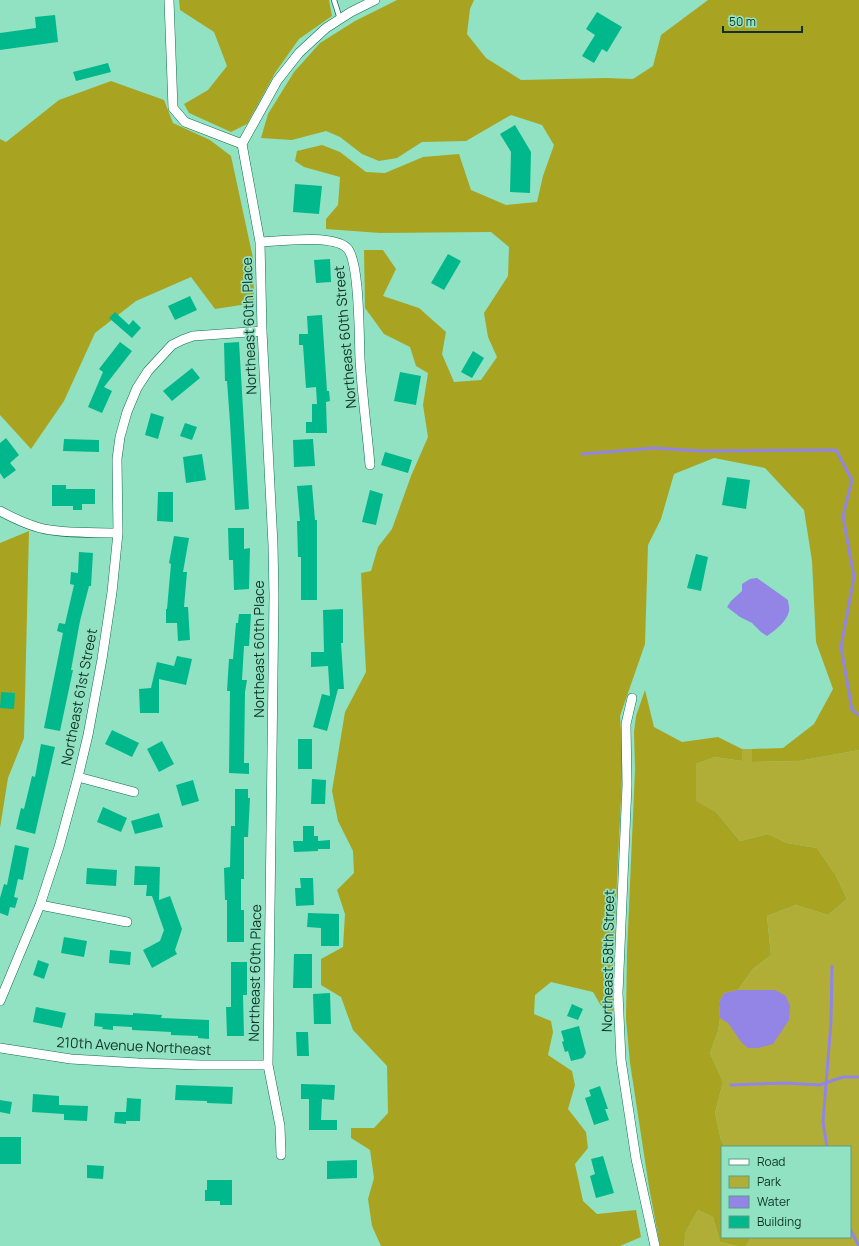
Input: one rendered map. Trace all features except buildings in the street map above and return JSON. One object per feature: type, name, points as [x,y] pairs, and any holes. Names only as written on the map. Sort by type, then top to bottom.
[{"type":"street","points":[[169,0],[173,108],[179,117],[185,122],[242,144],[277,81],[299,53],[326,28],[375,0]]},
{"type":"street","name":"Northeast 60th Place","points":[[242,144],[260,242],[262,331],[273,544],[274,596],[268,1065],[280,1126],[281,1155]]},
{"type":"street","name":"Northeast 60th Street","points":[[260,242],[322,239],[336,242],[347,248],[352,258],[357,288],[360,360],[370,465]]},
{"type":"street","name":"Northeast 61st Street","points":[[0,1001],[40,905],[59,847],[88,735],[102,659],[112,592],[118,533],[118,459],[120,437],[126,412],[137,388],[148,371],[172,345],[193,336],[262,331]]},
{"type":"street","points":[[0,511],[19,521],[41,528],[58,531],[118,533]]},
{"type":"street","name":"Northeast 58th Street","points":[[632,698],[626,724],[627,792],[618,993],[621,1060],[636,1159],[655,1246]]},
{"type":"street","points":[[78,777],[134,792]]},
{"type":"street","points":[[40,905],[127,922]]},
{"type":"street","name":"210th Avenue Northeast","points":[[0,1048],[71,1059],[138,1064],[268,1065]]},
{"type":"lane","points":[[334,0],[340,19]]},
{"type":"green space","points":[[742,749],[752,749],[752,762],[799,761],[859,750],[859,1246],[746,1246],[750,1238],[851,1238],[851,1146],[724,1146],[721,1140],[715,1113],[723,1082],[710,1053],[718,1031],[720,1018],[719,1002],[724,993],[738,990],[753,969],[771,955],[767,916],[796,905],[828,915],[847,899],[835,874],[817,848],[787,843],[768,834],[740,841],[716,812],[695,801],[696,764],[715,757],[742,761]]},
{"type":"green space","points":[[698,1210],[713,1217],[720,1242],[737,1246],[684,1246],[686,1231]]},
{"type":"shaded area","points":[[179,0],[329,0],[332,16],[299,39],[275,73],[247,124],[231,132],[189,113],[184,104],[208,90],[227,66],[214,32],[180,10]]},
{"type":"shaded area","points":[[397,0],[474,0],[470,9],[467,34],[486,58],[521,80],[606,78],[633,79],[653,66],[661,35],[708,0],[859,0],[859,750],[799,761],[752,762],[752,749],[783,748],[814,724],[833,689],[816,642],[812,561],[804,510],[765,468],[714,458],[674,474],[661,519],[648,545],[645,644],[620,716],[623,758],[613,963],[613,1011],[604,1011],[593,992],[551,982],[535,995],[534,1014],[551,1021],[553,1032],[548,1055],[572,1071],[575,1085],[568,1109],[586,1132],[588,1148],[575,1164],[583,1201],[597,1214],[636,1210],[641,1237],[620,1246],[381,1246],[372,1226],[368,1199],[374,1178],[370,1150],[351,1138],[351,1128],[374,1128],[388,1113],[387,1066],[353,1030],[341,997],[321,985],[321,959],[343,947],[345,914],[337,890],[354,873],[353,851],[338,821],[332,791],[345,712],[366,672],[361,573],[371,571],[378,547],[392,529],[411,476],[428,437],[423,405],[428,373],[416,366],[410,347],[384,334],[365,308],[364,250],[383,250],[396,269],[383,296],[419,308],[446,332],[442,354],[454,382],[481,380],[497,357],[488,337],[484,313],[508,276],[509,247],[491,232],[380,233],[326,229],[326,219],[338,205],[340,177],[304,167],[295,161],[297,151],[322,145],[340,152],[366,172],[385,173],[423,157],[459,154],[471,190],[506,205],[537,202],[543,176],[554,145],[542,125],[511,115],[466,141],[422,142],[397,158],[379,161],[362,154],[340,137],[326,131],[292,140],[261,138],[268,114],[294,72],[320,43],[355,21]]},
{"type":"shaded area","points":[[111,81],[164,100],[173,123],[210,140],[231,156],[253,258],[254,303],[215,309],[191,277],[136,301],[95,333],[64,401],[31,449],[0,415],[0,139],[6,142],[59,100]]},
{"type":"shaded area","points":[[29,531],[24,738],[8,778],[0,828],[0,543]]},
{"type":"shaded area","points":[[645,690],[654,727],[682,742],[718,737],[742,749],[742,761],[715,757],[696,764],[696,801],[716,812],[740,841],[768,834],[787,843],[817,848],[835,874],[847,899],[828,915],[796,905],[767,916],[771,955],[753,969],[738,990],[724,993],[719,1002],[720,1018],[718,1031],[710,1053],[723,1082],[715,1113],[721,1140],[724,1146],[721,1146],[721,1238],[750,1238],[746,1246],[737,1246],[720,1242],[713,1217],[698,1210],[686,1231],[684,1246],[660,1246],[649,1187],[630,1063],[626,1019],[627,952],[635,770],[634,732],[636,716]]},
{"type":"water","points":[[757,578],[788,600],[789,610],[784,622],[767,636],[752,623],[740,617],[727,607],[742,591],[742,584],[750,579]]},
{"type":"water","points":[[738,990],[775,990],[786,996],[790,1006],[789,1020],[773,1044],[758,1048],[748,1048],[742,1043],[728,1023],[720,1018],[719,1002],[724,993]]},
{"type":"waterway","points":[[582,454],[654,448],[701,451],[836,450],[852,480],[843,516],[854,577],[841,647],[852,710],[859,715]]},
{"type":"waterway","points":[[827,1146],[823,1122],[831,1022],[832,966]]},
{"type":"waterway","points":[[731,1085],[785,1083],[820,1085],[843,1077],[859,1077]]},
{"type":"waterway","points":[[851,1231],[859,1246]]}]
